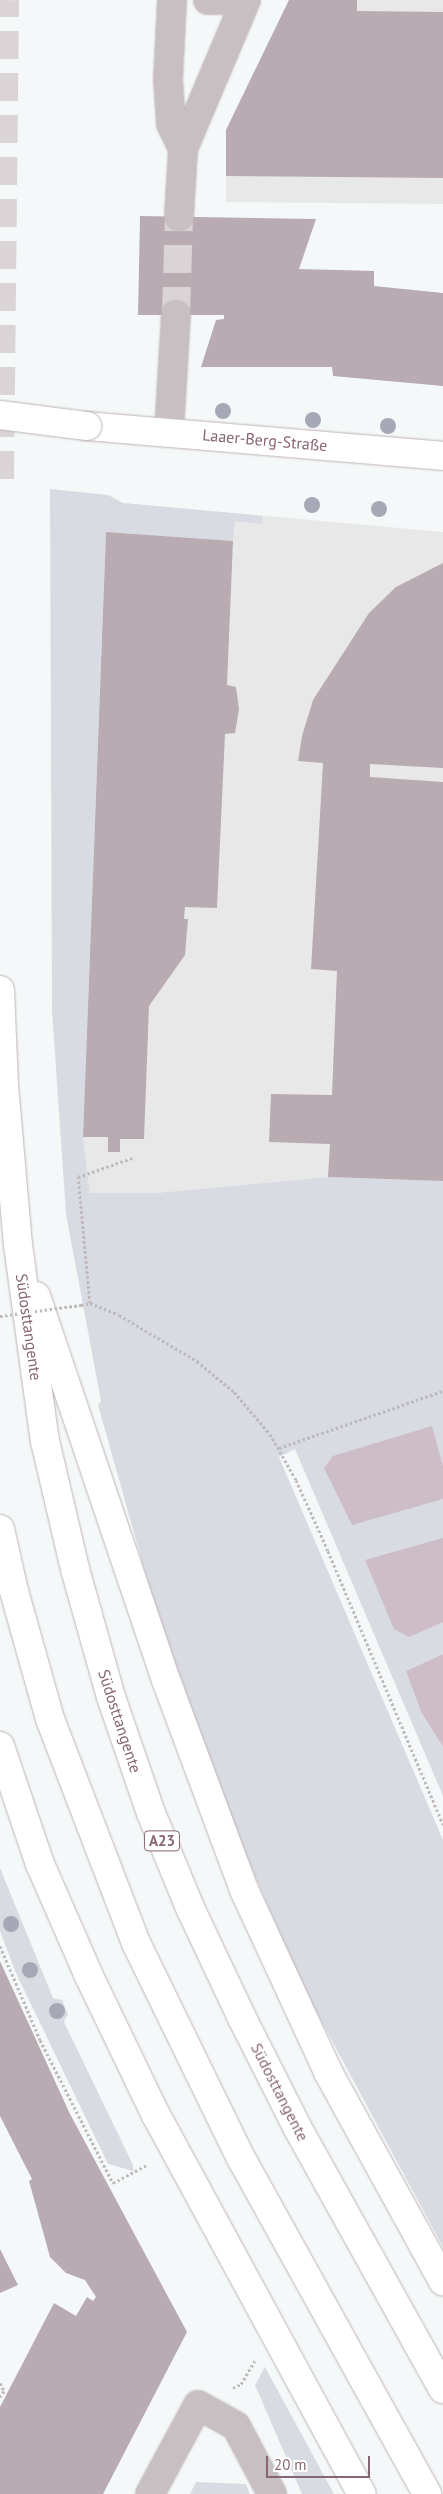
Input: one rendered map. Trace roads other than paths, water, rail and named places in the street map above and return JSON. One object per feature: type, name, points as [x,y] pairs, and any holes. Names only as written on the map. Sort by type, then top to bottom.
[{"type":"main road","name":"Laaer-Berg-Straße","points":[[0,415],[88,426],[443,456]]},
{"type":"main road","name":"Südosttangente","points":[[0,990],[4,1085],[18,1245],[45,1441],[75,1569],[111,1697],[151,1813],[191,1910],[297,2128],[443,2389]]},
{"type":"main road","points":[[18,1245],[166,1680],[245,1892],[328,2072],[443,2281]]},
{"type":"main road","points":[[0,1529],[14,1591],[50,1719],[136,1943],[241,2158],[427,2494]]},
{"type":"main road","points":[[0,1746],[40,1864],[96,1992],[156,2115],[362,2494]]},
{"type":"street","points":[[172,0],[168,79],[171,124],[183,149]]},
{"type":"street","points":[[208,0],[233,0]]},
{"type":"street","points":[[179,216],[183,149],[246,0]]},
{"type":"street","points":[[170,432],[176,315]]},
{"type":"street","points":[[150,2494],[198,2405],[236,2426],[272,2494]]},
{"type":"tunnel","points":[[0,479],[5,0]]},
{"type":"tunnel","points":[[176,315],[179,216]]}]
